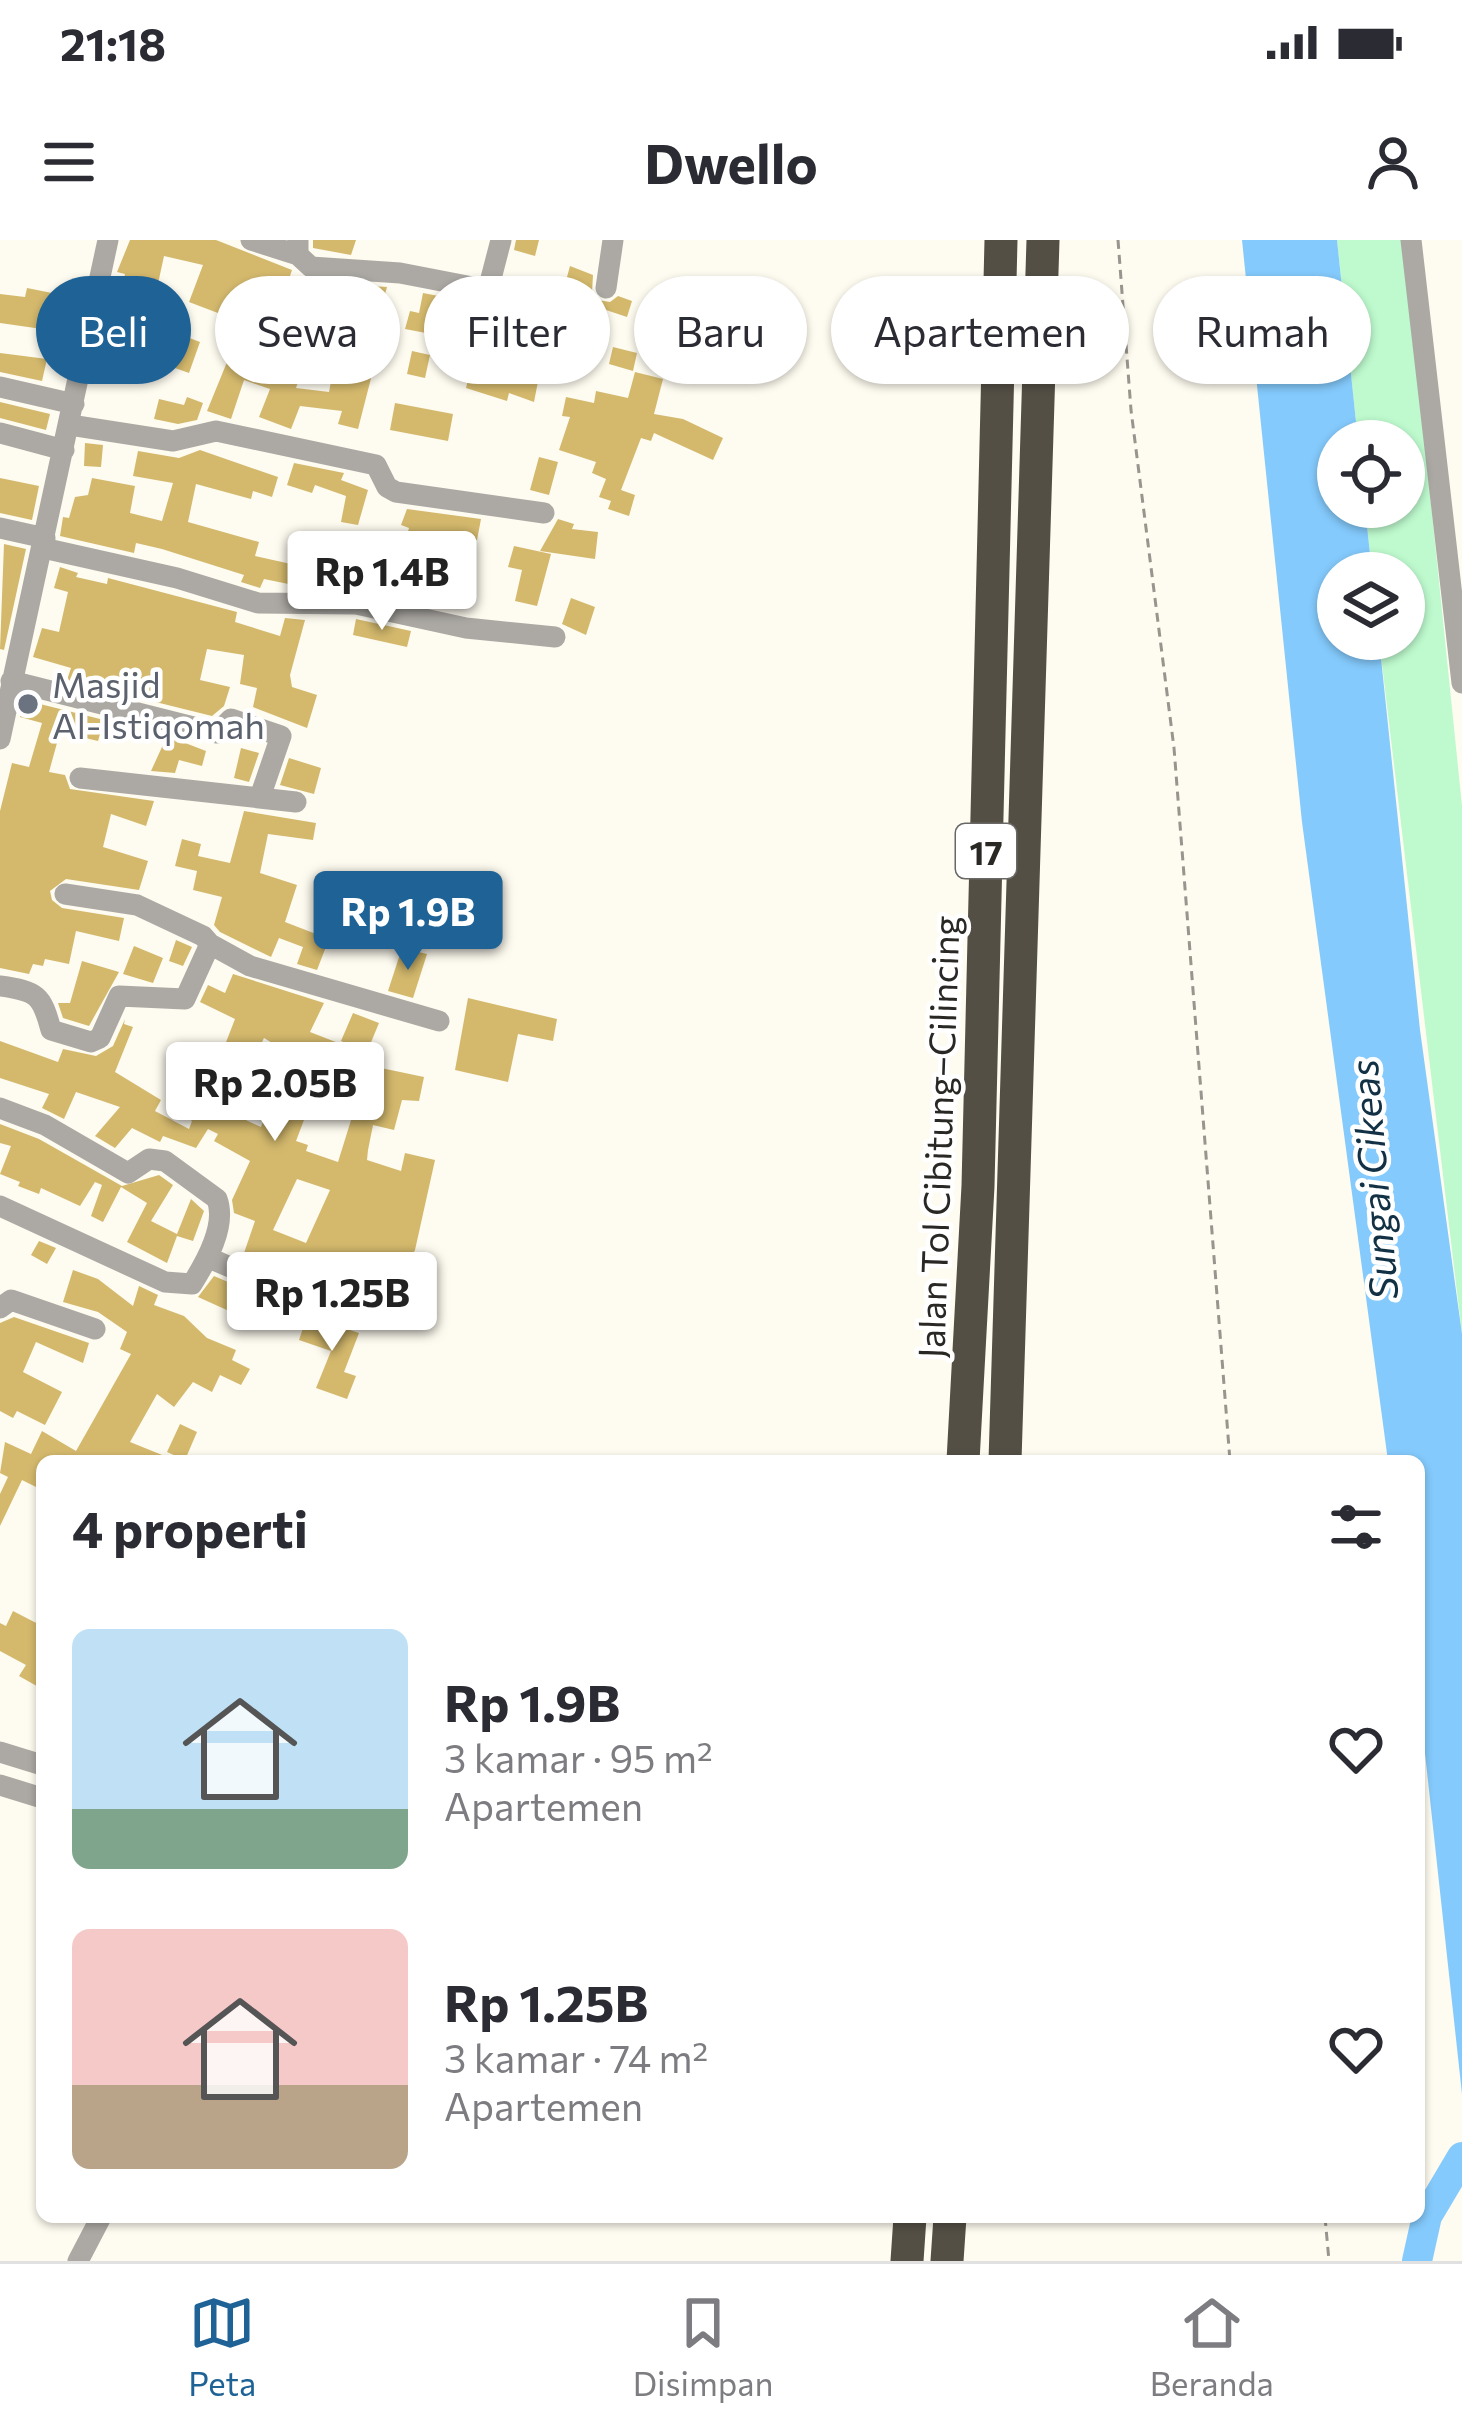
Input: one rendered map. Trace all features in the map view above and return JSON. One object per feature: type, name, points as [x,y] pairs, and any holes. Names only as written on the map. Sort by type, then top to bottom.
[{"type":"highway","name":"Jalan Tol Cibitung–Cilincing","points":[[963,1455],[978,1186],[1001,240]]},
{"type":"highway","name":"17","points":[[1005,1455],[1043,240]]},
{"type":"highway","points":[[907,2261],[910,2223]]},
{"type":"highway","points":[[947,2261],[950,2223]]},
{"type":"highway","points":[[970,2223],[970,2261]]},
{"type":"street","points":[[0,739],[108,240]]},
{"type":"street","points":[[251,240],[298,247],[311,267],[424,278]]},
{"type":"street","points":[[494,276],[501,240]]},
{"type":"street","points":[[608,276],[613,240]]},
{"type":"street","points":[[1411,240],[1462,683]]},
{"type":"street","points":[[0,387],[72,414],[173,441],[216,431],[376,465],[387,487],[396,492],[544,513]]},
{"type":"street","points":[[0,433],[64,450]]},
{"type":"street","points":[[0,528],[258,603],[356,604],[443,624],[555,637]]},
{"type":"street","points":[[11,681],[217,733],[231,719],[280,736],[260,797]]},
{"type":"street","points":[[80,778],[296,802]]},
{"type":"street","points":[[65,894],[136,905],[250,966],[440,1021]]},
{"type":"street","points":[[0,986],[43,998],[53,1032],[95,1042],[119,996],[185,999],[210,944]]},
{"type":"street","points":[[0,1108],[45,1125],[128,1173],[149,1159],[165,1161],[217,1199],[220,1209],[209,1258],[192,1284],[164,1282],[0,1206]]},
{"type":"street","points":[[209,1258],[321,1306]]},
{"type":"street","points":[[0,1308],[11,1300],[95,1329]]},
{"type":"street","points":[[0,1753],[36,1763]]},
{"type":"street","points":[[0,1785],[36,1796]]},
{"type":"street","points":[[78,2261],[98,2223]]},
{"type":"path","points":[[1118,240],[1131,410],[1174,748],[1230,1455]]},
{"type":"path","points":[[1326,2223],[1329,2261]]},
{"type":"green space","points":[[1337,240],[1404,240],[1422,420],[1356,420],[1352,384],[1371,384],[1371,276],[1341,276]]},
{"type":"green space","points":[[1425,445],[1462,806],[1462,1334],[1382,660],[1425,660],[1425,552],[1370,552],[1367,528],[1425,528]]},
{"type":"water","points":[[1242,240],[1337,240],[1341,276],[1246,276]]},
{"type":"water","name":"Sungai Cikeas","points":[[1257,384],[1352,384],[1356,420],[1317,420],[1317,528],[1367,528],[1370,552],[1317,552],[1317,660],[1381,660],[1420,1030],[1462,1334],[1462,2094],[1425,1753],[1425,1455],[1387,1455],[1302,822]]},
{"type":"building","points":[[130,240],[216,240],[292,270],[290,276],[215,276],[215,312],[191,303],[203,265],[164,256],[160,276],[117,272]]},
{"type":"building","points":[[313,240],[356,240],[351,255],[313,248]]},
{"type":"building","points":[[516,240],[539,240],[535,256],[514,250]]},
{"type":"building","points":[[570,266],[593,275],[593,276],[567,276]]},
{"type":"building","points":[[27,288],[36,290],[36,328],[0,323],[0,294],[25,297]]},
{"type":"building","points":[[424,293],[424,333],[405,329],[410,311],[419,313]]},
{"type":"building","points":[[618,296],[632,301],[627,317],[610,311],[610,302]]},
{"type":"building","points":[[191,339],[200,342],[191,367]]},
{"type":"building","points":[[613,347],[634,352],[633,371],[610,364]]},
{"type":"building","points":[[412,351],[424,354],[424,378],[407,374]]},
{"type":"building","points":[[0,353],[36,358],[36,380],[0,372]]},
{"type":"building","points":[[634,376],[634,384],[662,384],[654,414],[683,419],[723,438],[713,460],[654,433],[651,441],[641,438],[621,490],[635,495],[629,516],[608,509],[611,501],[599,497],[606,479],[592,473],[596,462],[559,450],[570,417],[562,416],[566,397],[594,403],[596,391],[628,398]]},
{"type":"building","points":[[218,384],[243,384],[231,419],[207,411]]},
{"type":"building","points":[[256,384],[297,384],[296,388],[329,392],[331,384],[370,384],[358,429],[338,424],[342,411],[300,406],[291,429],[259,417],[270,389]]},
{"type":"building","points":[[467,384],[538,384],[534,402],[509,393],[507,401],[466,388]]},
{"type":"building","points":[[187,397],[203,403],[197,420],[178,424],[154,419],[159,399],[184,405]]},
{"type":"building","points":[[0,402],[50,414],[46,430],[0,418]]},
{"type":"building","points":[[395,403],[453,414],[448,441],[390,430]]},
{"type":"building","points":[[85,443],[103,445],[101,467],[84,466]]},
{"type":"building","points":[[200,450],[278,477],[272,497],[253,491],[251,499],[196,484],[188,522],[259,542],[255,556],[300,566],[302,555],[318,557],[313,589],[264,579],[260,588],[241,582],[244,575],[162,549],[136,543],[134,553],[60,536],[63,517],[69,518],[75,497],[88,495],[92,478],[135,486],[130,513],[162,521],[173,483],[133,476],[138,451],[179,458]]},
{"type":"building","points":[[539,457],[558,462],[549,495],[530,490]]},
{"type":"building","points":[[294,463],[344,473],[341,480],[368,490],[358,525],[341,522],[346,496],[315,485],[312,493],[287,485]]},
{"type":"building","points":[[0,478],[39,486],[32,520],[0,513]]},
{"type":"building","points":[[407,509],[481,519],[477,540],[423,532],[411,570],[472,589],[466,608],[360,589],[365,568],[394,575],[409,528],[401,525]]},
{"type":"building","points":[[558,519],[574,524],[572,529],[598,532],[595,559],[540,551]]},
{"type":"building","points":[[4,544],[26,549],[4,650],[0,649]]},
{"type":"building","points":[[514,546],[551,554],[537,606],[515,601],[522,570],[508,567]]},
{"type":"building","points":[[60,567],[78,573],[76,577],[107,584],[108,578],[237,612],[235,622],[280,636],[285,618],[305,620],[290,675],[292,687],[317,695],[307,728],[253,707],[257,688],[240,684],[244,655],[207,649],[200,680],[230,687],[224,706],[212,716],[67,680],[71,668],[33,657],[42,628],[59,632],[68,592],[54,588]]},
{"type":"building","points":[[571,598],[595,607],[586,635],[562,624]]},
{"type":"building","points":[[356,619],[411,631],[407,647],[353,635]]},
{"type":"building","points":[[24,700],[104,720],[98,741],[60,732],[49,772],[65,775],[70,789],[154,801],[146,826],[111,814],[103,847],[148,861],[139,890],[66,879],[50,891],[62,908],[124,918],[119,941],[76,931],[69,964],[45,959],[43,966],[33,964],[29,974],[0,968],[0,811],[12,763],[29,767],[42,723],[20,717]]},
{"type":"building","points":[[167,736],[206,751],[202,766],[179,760],[175,773],[151,771]]},
{"type":"building","points":[[241,748],[259,753],[249,782],[234,778]]},
{"type":"building","points":[[289,758],[321,768],[314,794],[280,785]]},
{"type":"building","points":[[244,811],[316,823],[313,840],[268,834],[260,873],[297,885],[285,922],[329,939],[317,970],[297,964],[303,947],[279,938],[271,957],[220,932],[214,925],[222,897],[193,890],[197,871],[175,866],[182,839],[201,844],[198,856],[230,863]]},
{"type":"building","points":[[176,940],[192,947],[183,966],[169,961]]},
{"type":"building","points":[[134,946],[163,958],[153,983],[123,974]]},
{"type":"building","points":[[402,948],[427,954],[413,998],[388,991]]},
{"type":"building","points":[[82,961],[119,972],[89,1026],[63,1018],[58,1003],[70,1003]]},
{"type":"building","points":[[233,974],[324,1003],[310,1032],[346,1046],[325,1105],[310,1104],[296,1141],[308,1145],[306,1151],[338,1162],[352,1117],[357,1118],[359,1107],[372,1109],[381,1068],[424,1077],[419,1101],[402,1100],[394,1130],[373,1125],[368,1150],[367,1160],[401,1171],[405,1153],[435,1160],[415,1250],[400,1278],[394,1276],[382,1316],[316,1288],[319,1281],[292,1271],[290,1276],[273,1263],[244,1253],[255,1221],[234,1213],[232,1200],[250,1161],[214,1141],[218,1134],[208,1129],[196,1148],[163,1136],[160,1142],[132,1128],[115,1148],[95,1136],[120,1107],[76,1092],[64,1119],[42,1108],[49,1094],[0,1078],[0,1041],[58,1062],[63,1049],[96,1056],[113,1046],[125,1019],[124,1024],[133,1027],[115,1072],[161,1100],[155,1111],[189,1129],[192,1121],[184,1116],[187,1108],[218,1119],[223,1102],[239,1107],[237,1116],[261,1127],[274,1093],[282,1096],[297,1058],[264,1038],[236,1096],[212,1083],[229,1053],[223,1050],[235,1019],[200,1002],[208,985],[225,993]],"holes":[[[297,1179],[330,1190],[306,1243],[273,1230]]]},
{"type":"building","points":[[468,998],[557,1019],[553,1041],[518,1034],[508,1082],[455,1070]]},
{"type":"building","points":[[353,1013],[379,1023],[367,1052],[341,1041]]},
{"type":"building","points":[[0,1124],[39,1139],[122,1186],[159,1175],[173,1185],[151,1221],[177,1234],[191,1199],[204,1211],[193,1241],[177,1236],[167,1263],[127,1242],[147,1203],[121,1187],[103,1222],[91,1216],[102,1185],[95,1182],[80,1206],[41,1188],[39,1194],[18,1186],[20,1182],[0,1174],[11,1146],[0,1143]]},
{"type":"building","points":[[39,1241],[56,1248],[47,1264],[31,1255]]},
{"type":"building","points":[[73,1270],[98,1279],[133,1306],[139,1286],[158,1295],[154,1305],[184,1316],[207,1338],[236,1350],[232,1360],[250,1369],[241,1385],[220,1375],[212,1392],[193,1382],[174,1407],[157,1394],[130,1442],[162,1455],[36,1455],[36,1487],[22,1480],[0,1526],[0,1494],[8,1477],[0,1473],[5,1442],[31,1454],[42,1431],[76,1451],[131,1354],[120,1349],[127,1332],[98,1312],[63,1302]]},
{"type":"building","points":[[214,1276],[279,1304],[274,1317],[245,1305],[240,1316],[198,1297]]},
{"type":"building","points":[[307,1316],[359,1333],[344,1372],[356,1376],[347,1399],[316,1388],[331,1351],[299,1340]]},
{"type":"building","points":[[14,1317],[89,1343],[83,1363],[36,1342],[23,1372],[62,1392],[45,1425],[17,1411],[13,1418],[0,1411],[0,1323]]},
{"type":"building","points":[[180,1424],[197,1432],[187,1455],[167,1452]]},
{"type":"building","points":[[13,1611],[36,1623],[36,1686],[19,1676],[26,1665],[0,1651],[0,1623],[6,1626]]},
{"type":"waterway","points":[[1417,2261],[1427,2216],[1462,2157]]},
{"type":"place","name":"Masjid Al-Istiqomah","points":[[28,704]]}]
